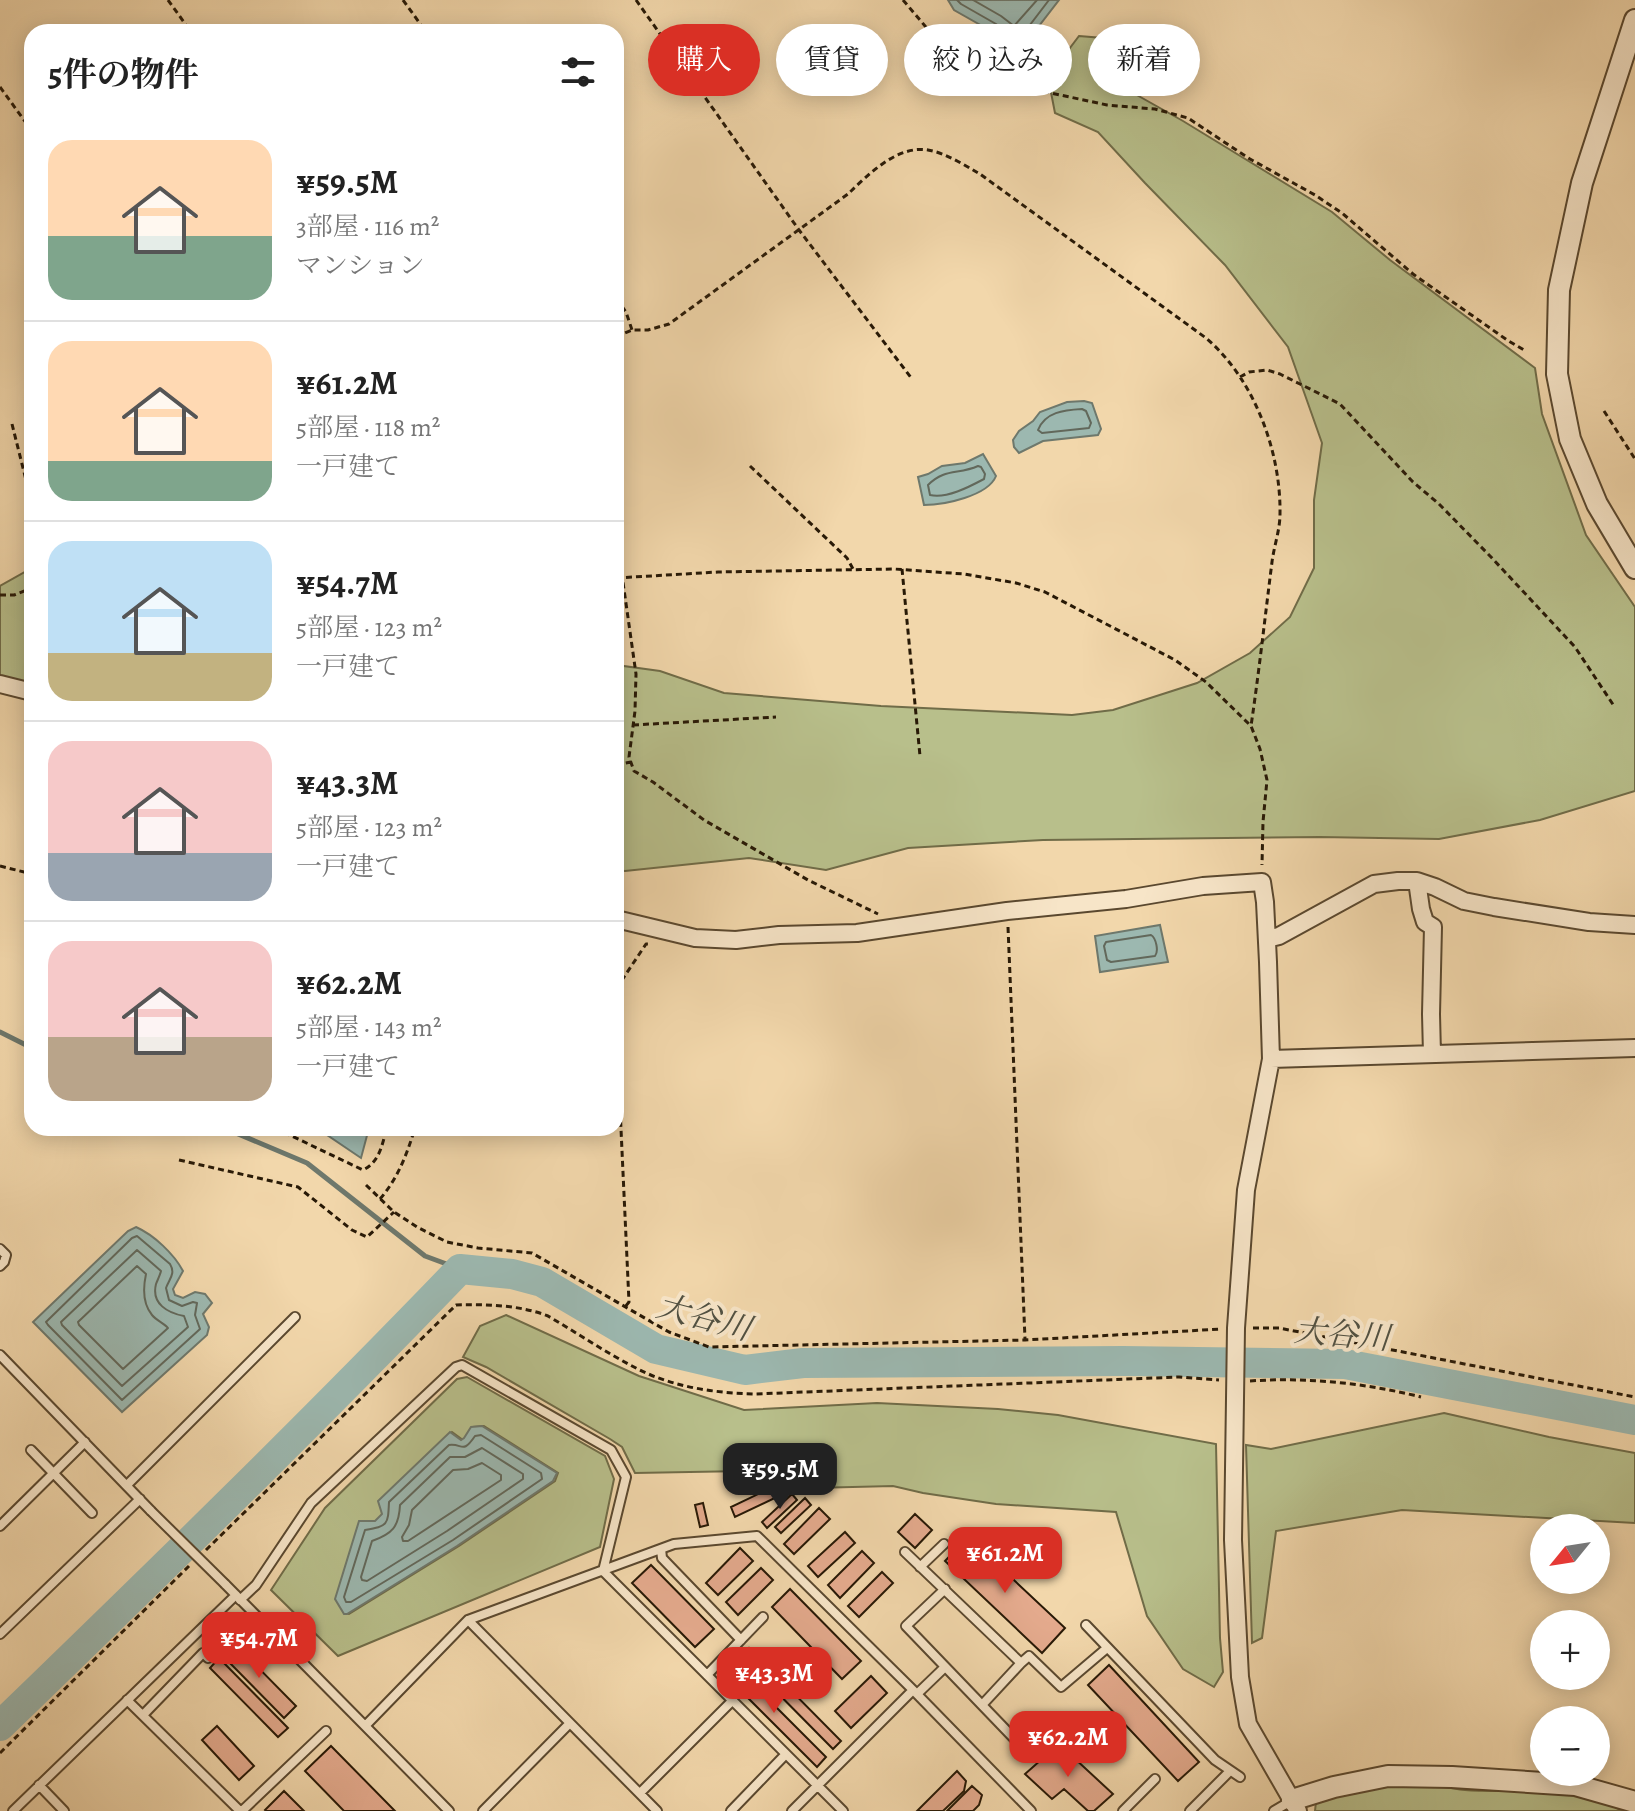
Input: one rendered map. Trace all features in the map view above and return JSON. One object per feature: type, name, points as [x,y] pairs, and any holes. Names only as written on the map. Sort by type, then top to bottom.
[{"type":"street","points":[[1635,20],[1582,183],[1559,290],[1557,374],[1570,439],[1597,504],[1635,568]]},
{"type":"street","points":[[0,684],[24,690]]},
{"type":"street","points":[[1267,939],[1279,936],[1374,884],[1398,881],[1417,881],[1464,901],[1494,907],[1589,922],[1635,925]]},
{"type":"street","points":[[1417,881],[1425,922],[1433,927],[1432,1054]]},
{"type":"street","points":[[624,921],[695,938],[736,940],[779,935],[857,933],[1007,911],[1126,899],[1203,886],[1262,882],[1271,1059],[1246,1190],[1235,1379],[1233,1540],[1240,1677],[1248,1724],[1288,1807],[1334,1787],[1388,1776],[1575,1785],[1635,1802]]},
{"type":"street","points":[[1271,1059],[1635,1048]]},
{"type":"lane","points":[[0,1249],[6,1255],[0,1266]]},
{"type":"lane","points":[[127,1485],[295,1317]]},
{"type":"lane","points":[[0,1355],[449,1811]]},
{"type":"lane","points":[[13,1811],[127,1700],[256,1585],[311,1503],[456,1367],[462,1365],[611,1450],[626,1477],[603,1571]]},
{"type":"lane","points":[[0,1526],[85,1442]]},
{"type":"lane","points":[[31,1450],[92,1513]]},
{"type":"lane","points":[[0,1634],[140,1499]]},
{"type":"lane","points":[[366,1725],[468,1620],[674,1544],[757,1536],[1031,1811]]},
{"type":"lane","points":[[920,1567],[944,1544]]},
{"type":"lane","points":[[661,1549],[662,1558],[741,1640]]},
{"type":"lane","points":[[905,1552],[1021,1663]]},
{"type":"lane","points":[[603,1571],[843,1811]]},
{"type":"lane","points":[[945,1589],[906,1626],[1031,1756]]},
{"type":"lane","points":[[707,1675],[763,1617]]},
{"type":"lane","points":[[468,1620],[640,1793],[650,1809]]},
{"type":"lane","points":[[1086,1625],[1215,1760],[1240,1777]]},
{"type":"lane","points":[[982,1705],[1029,1656],[1061,1687],[1107,1648]]},
{"type":"lane","points":[[143,1715],[203,1653],[208,1658]]},
{"type":"lane","points":[[792,1811],[945,1667]]},
{"type":"lane","points":[[127,1700],[241,1811],[326,1731]]},
{"type":"lane","points":[[640,1793],[733,1700]]},
{"type":"lane","points":[[483,1811],[570,1723]]},
{"type":"lane","points":[[731,1811],[786,1754]]},
{"type":"lane","points":[[1190,1811],[1230,1771]]},
{"type":"lane","points":[[1123,1811],[1155,1779]]},
{"type":"lane","points":[[39,1785],[64,1811]]},
{"type":"path","points":[[168,0],[185,24]]},
{"type":"path","points":[[403,0],[420,24]]},
{"type":"path","points":[[636,0],[799,230],[912,379]]},
{"type":"path","points":[[903,0],[931,33],[959,52],[1046,92],[1107,105],[1155,109],[1188,118],[1342,213],[1413,274],[1524,350]]},
{"type":"path","points":[[0,87],[24,120]]},
{"type":"path","points":[[624,334],[669,324],[848,194],[870,173],[907,150],[929,150],[980,174],[1206,338],[1220,350],[1240,377],[1260,412],[1278,484],[1280,515],[1251,726]]},
{"type":"path","points":[[624,309],[632,330]]},
{"type":"path","points":[[1240,377],[1249,372],[1267,370],[1340,404],[1575,647],[1614,706]]},
{"type":"path","points":[[1604,411],[1635,459]]},
{"type":"path","points":[[12,424],[24,472]]},
{"type":"path","points":[[750,466],[847,558],[853,569]]},
{"type":"path","points":[[902,569],[920,756]]},
{"type":"path","points":[[624,578],[718,572],[902,569],[964,574],[1016,583],[1045,592],[1175,660],[1206,682],[1251,726],[1267,780],[1262,882]]},
{"type":"path","points":[[0,595],[24,591]]},
{"type":"path","points":[[624,592],[636,674],[629,757],[634,771],[704,820],[808,880],[890,919],[896,927]]},
{"type":"path","points":[[633,725],[776,717]]},
{"type":"path","points":[[624,763],[631,762]]},
{"type":"path","points":[[0,866],[24,872]]},
{"type":"path","points":[[1007,911],[1025,1340]]},
{"type":"path","points":[[624,976],[646,944],[661,943]]},
{"type":"path","points":[[292,1136],[363,1170],[375,1162],[385,1136]]},
{"type":"path","points":[[380,1199],[401,1167],[412,1136]]},
{"type":"path","points":[[621,1136],[629,1302],[625,1307]]},
{"type":"path","points":[[179,1160],[298,1187],[352,1230],[367,1237],[392,1214]]},
{"type":"path","points":[[366,1185],[392,1214],[447,1242],[532,1253],[669,1332],[709,1347],[1025,1340],[1279,1328],[1635,1397]]},
{"type":"path","points":[[201,1555],[456,1305],[484,1304],[537,1312],[636,1368],[696,1389],[724,1393],[1179,1377],[1317,1380],[1421,1397]]},
{"type":"path","points":[[0,1753],[190,1566]]},
{"type":"green space","points":[[1079,36],[1088,37],[1088,96],[1139,96],[1183,121],[1332,212],[1390,260],[1535,368],[1542,414],[1586,535],[1635,607],[1635,791],[1540,820],[1439,839],[1043,840],[908,848],[826,870],[749,858],[624,871],[624,666],[660,671],[724,693],[881,706],[1072,715],[1113,710],[1197,683],[1250,653],[1290,617],[1314,568],[1314,500],[1322,443],[1288,347],[1225,265],[1098,132],[1055,113],[1052,96],[1072,96],[1072,45]]},
{"type":"green space","points":[[24,572],[24,687],[0,679],[0,586]]},
{"type":"green space","points":[[506,1315],[639,1376],[744,1410],[877,1403],[998,1409],[1058,1415],[1216,1444],[1223,1672],[1214,1687],[1183,1669],[1147,1616],[1116,1512],[996,1504],[893,1486],[812,1488],[745,1471],[635,1473],[622,1447],[486,1367],[463,1357],[480,1326]]},
{"type":"green space","points":[[467,1377],[605,1456],[614,1479],[600,1547],[338,1656],[271,1590],[325,1508],[457,1379]],"holes":[[[484,1426],[558,1473],[555,1481],[459,1546],[349,1614],[345,1613],[337,1599],[361,1521],[377,1521],[384,1513],[380,1500],[452,1432],[463,1440],[473,1427]]]},
{"type":"green space","points":[[1444,1413],[1635,1453],[1635,1523],[1610,1522],[1610,1514],[1530,1514],[1530,1517],[1402,1510],[1276,1531],[1262,1638],[1252,1643],[1246,1445],[1271,1449]]},
{"type":"green space","points":[[1428,1784],[1465,1790],[1566,1793],[1586,1796],[1622,1811],[1315,1811],[1316,1802],[1346,1792],[1388,1785]]},
{"type":"water","points":[[948,0],[1059,0],[1040,24],[979,24],[954,10]]},
{"type":"water","points":[[1067,402],[1092,403],[1101,429],[1098,435],[1043,441],[1019,453],[1014,447],[1013,440],[1019,431],[1040,412]]},
{"type":"water","points":[[983,454],[996,476],[991,483],[964,498],[924,505],[918,477],[942,466],[965,463]]},
{"type":"water","points":[[1160,925],[1168,962],[1100,972],[1095,936]]},
{"type":"water","points":[[328,1136],[367,1136],[361,1158]]},
{"type":"water","points":[[136,1227],[163,1246],[183,1271],[173,1289],[175,1295],[183,1298],[195,1292],[205,1294],[212,1303],[203,1314],[209,1327],[207,1335],[122,1412],[33,1322],[128,1231]]},
{"type":"water","points":[[482,1426],[557,1473],[553,1481],[457,1546],[344,1614],[335,1599],[359,1521],[375,1521],[382,1514],[378,1501],[450,1432],[461,1440],[471,1427]]},
{"type":"building","points":[[775,1486],[779,1496],[735,1517],[731,1507]]},
{"type":"building","points":[[792,1494],[797,1500],[767,1528],[762,1522]]},
{"type":"building","points":[[805,1498],[811,1505],[781,1533],[775,1527]]},
{"type":"building","points":[[703,1503],[708,1525],[700,1527],[695,1505]]},
{"type":"building","points":[[819,1508],[830,1519],[794,1554],[784,1544]]},
{"type":"building","points":[[915,1514],[932,1530],[915,1548],[898,1532]]},
{"type":"building","points":[[845,1532],[855,1543],[818,1577],[808,1566]]},
{"type":"building","points":[[968,1537],[1065,1628],[1042,1653],[945,1561]]},
{"type":"building","points":[[740,1548],[753,1561],[718,1595],[706,1583]]},
{"type":"building","points":[[862,1551],[874,1563],[840,1598],[828,1585]]},
{"type":"building","points":[[651,1565],[714,1629],[695,1647],[632,1583]]},
{"type":"building","points":[[761,1568],[773,1580],[738,1615],[726,1602]]},
{"type":"building","points":[[882,1572],[893,1583],[859,1617],[848,1606]]},
{"type":"building","points":[[790,1589],[861,1661],[842,1679],[772,1607]]},
{"type":"building","points":[[234,1643],[296,1706],[284,1718],[222,1655]]},
{"type":"building","points":[[749,1648],[841,1741],[833,1749],[741,1656]]},
{"type":"building","points":[[219,1658],[288,1728],[278,1737],[210,1668]]},
{"type":"building","points":[[732,1663],[826,1757],[817,1767],[723,1673]]},
{"type":"building","points":[[1109,1665],[1199,1762],[1178,1781],[1088,1685]]},
{"type":"building","points":[[871,1676],[887,1693],[851,1728],[835,1711]]},
{"type":"building","points":[[217,1726],[254,1766],[239,1780],[202,1740]]},
{"type":"building","points":[[1059,1744],[1113,1794],[1094,1811],[1088,1811],[1064,1789],[1052,1799],[1025,1774]]},
{"type":"building","points":[[331,1746],[395,1811],[344,1811],[305,1771]]},
{"type":"building","points":[[957,1771],[966,1781],[964,1791],[943,1811],[917,1811]]},
{"type":"building","points":[[972,1786],[982,1795],[973,1811],[947,1811]]},
{"type":"building","points":[[284,1791],[304,1811],[265,1810]]},
{"type":"waterway","points":[[0,1032],[24,1044]]},
{"type":"waterway","points":[[243,1136],[307,1163],[425,1256],[460,1269]]},
{"type":"waterway","name":"大谷川","points":[[0,1726],[289,1443],[460,1269],[512,1274],[542,1282],[656,1349],[745,1370],[803,1363],[1123,1361],[1345,1364],[1635,1420]]}]
